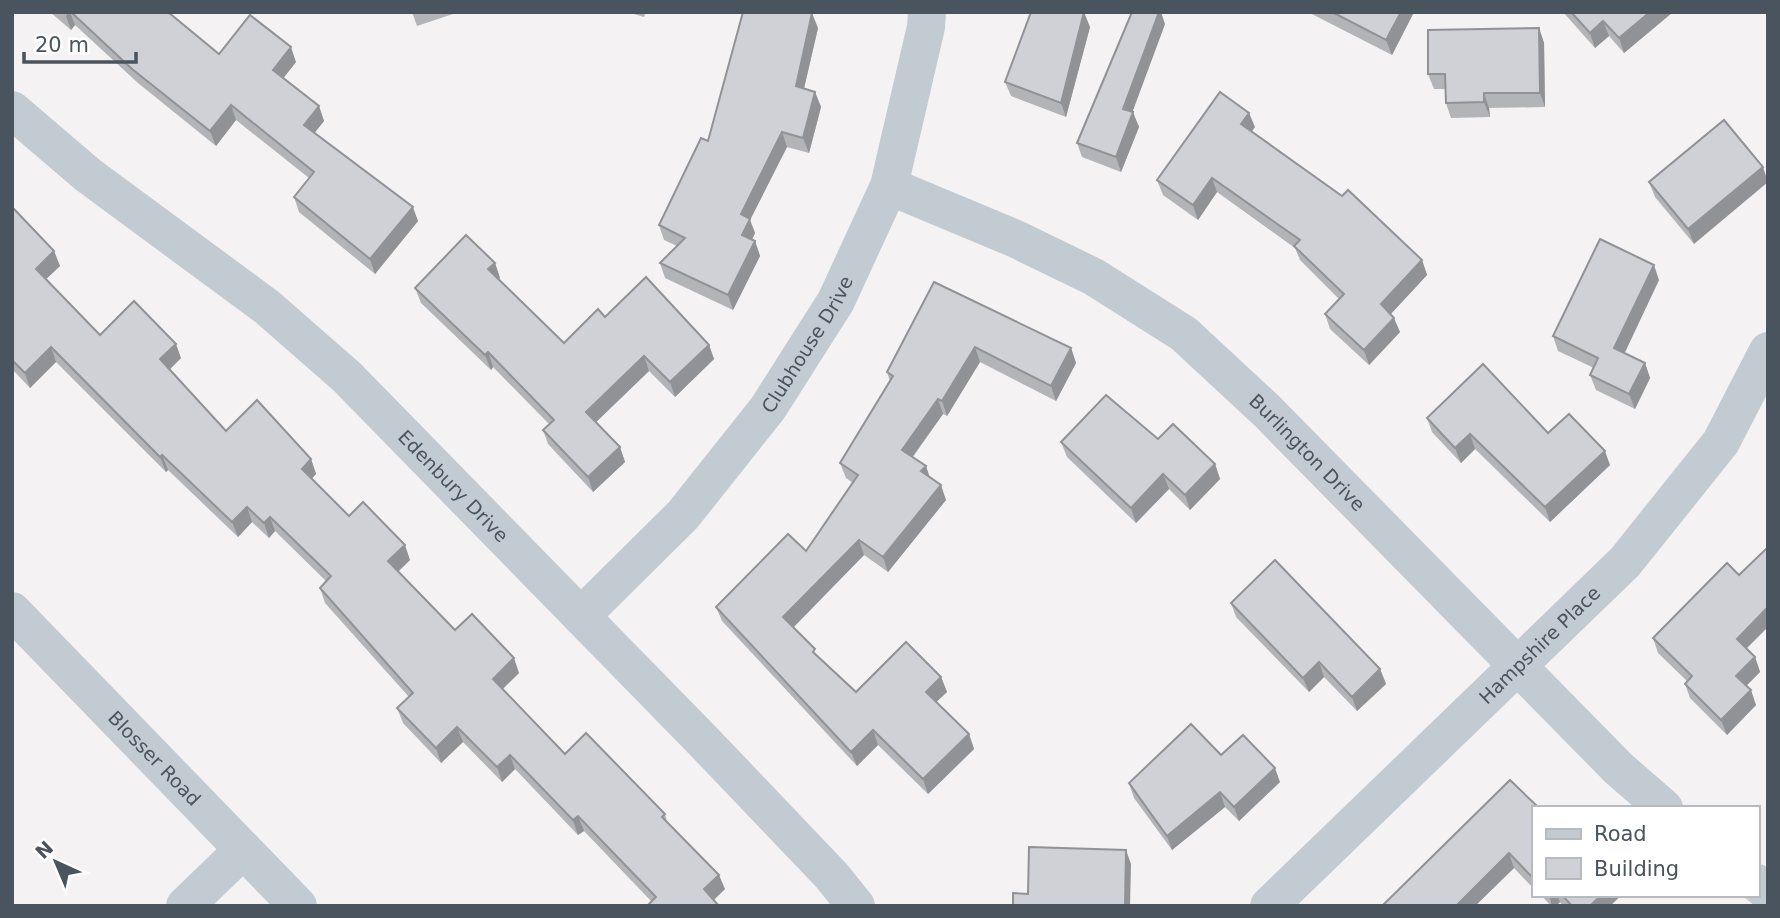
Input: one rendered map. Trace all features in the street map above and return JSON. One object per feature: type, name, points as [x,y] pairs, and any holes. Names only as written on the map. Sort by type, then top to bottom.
[{"type":"street","name":"Clubhouse Drive","points":[[581,616],[683,515],[768,408],[836,301],[890,186],[926,27],[927,12]]},
{"type":"street","name":"Edenbury Drive","points":[[12,110],[88,175],[267,307],[347,377],[725,764],[856,906]]},
{"type":"street","name":"Burlington Drive","points":[[890,186],[1016,239],[1094,277],[1184,334],[1267,411],[1619,769],[1662,806]]},
{"type":"street","name":"Hampshire Place","points":[[1269,906],[1625,562],[1721,442],[1768,351]]},
{"type":"street","name":"Blosser Road","points":[[12,611],[298,906]]},
{"type":"street","points":[[185,906],[243,850]]},
{"type":"building","points":[[71,12],[168,12],[219,54],[250,15],[291,47],[273,70],[319,106],[304,125],[413,207],[370,259],[294,197],[314,172],[231,105],[210,131],[132,69]]},
{"type":"building","points":[[743,12],[812,13],[796,86],[815,92],[803,138],[782,132],[741,214],[750,219],[742,235],[755,241],[728,295],[660,263],[685,238],[659,225],[701,138],[708,141]]},
{"type":"building","points":[[1031,12],[1084,12],[1061,103],[1005,82]]},
{"type":"building","points":[[1132,12],[1159,12],[1123,109],[1133,112],[1116,157],[1077,143]]},
{"type":"building","points":[[1332,12],[1401,12],[1386,40]]},
{"type":"building","points":[[1571,12],[1650,12],[1619,38],[1603,21],[1590,33]]},
{"type":"building","points":[[1539,28],[1540,93],[1484,93],[1484,102],[1446,103],[1445,74],[1428,74],[1428,30]]},
{"type":"building","points":[[1220,92],[1249,113],[1241,124],[1342,196],[1348,190],[1422,260],[1381,304],[1394,318],[1364,350],[1325,314],[1344,294],[1294,246],[1300,240],[1212,178],[1193,205],[1157,180]]},
{"type":"building","points":[[1724,120],[1763,167],[1688,229],[1649,182]]},
{"type":"building","points":[[14,209],[54,251],[36,269],[100,335],[134,301],[176,344],[160,359],[226,431],[257,400],[311,459],[302,469],[349,516],[363,502],[405,545],[388,561],[455,630],[472,614],[514,658],[493,679],[565,754],[586,733],[665,814],[662,817],[719,875],[704,889],[719,906],[647,906],[656,897],[578,816],[573,820],[510,755],[497,767],[457,727],[436,748],[397,708],[413,693],[320,588],[331,576],[270,517],[264,523],[247,507],[232,522],[162,455],[160,457],[51,347],[25,373],[12,360]]},
{"type":"building","points":[[466,235],[495,263],[488,269],[564,343],[598,309],[605,317],[646,277],[709,345],[670,382],[644,356],[586,412],[620,447],[588,477],[543,430],[554,420],[488,352],[485,355],[415,288]]},
{"type":"building","points":[[1600,239],[1654,265],[1614,348],[1645,363],[1629,394],[1590,375],[1598,358],[1553,336]]},
{"type":"building","points":[[934,282],[1071,348],[1051,386],[975,347],[942,401],[938,399],[902,450],[926,466],[921,471],[941,485],[883,557],[859,540],[783,617],[815,649],[813,652],[856,692],[906,642],[941,677],[926,692],[969,734],[923,779],[873,730],[851,752],[716,607],[788,534],[806,551],[858,475],[840,463],[893,376],[887,372]]},
{"type":"building","points":[[1483,364],[1548,433],[1569,414],[1605,451],[1545,507],[1470,434],[1455,448],[1427,418]]},
{"type":"building","points":[[1106,395],[1158,439],[1173,424],[1215,464],[1185,495],[1163,474],[1131,508],[1061,442]]},
{"type":"building","points":[[1768,547],[1768,607],[1737,639],[1755,657],[1736,676],[1751,690],[1721,720],[1685,684],[1692,676],[1653,638],[1727,563],[1739,575]]},
{"type":"building","points":[[1275,560],[1380,669],[1352,697],[1319,662],[1303,678],[1231,603]]},
{"type":"building","points":[[1191,724],[1221,755],[1243,735],[1275,768],[1234,807],[1220,792],[1167,836],[1129,783]]},
{"type":"building","points":[[1510,780],[1537,806],[1532,806],[1532,877],[1509,853],[1456,906],[1382,906]]},
{"type":"building","points":[[1029,847],[1126,850],[1125,906],[1013,906],[1013,893],[1028,894]]},
{"type":"building","points":[[1564,897],[1599,897],[1590,906],[1572,906]]}]
